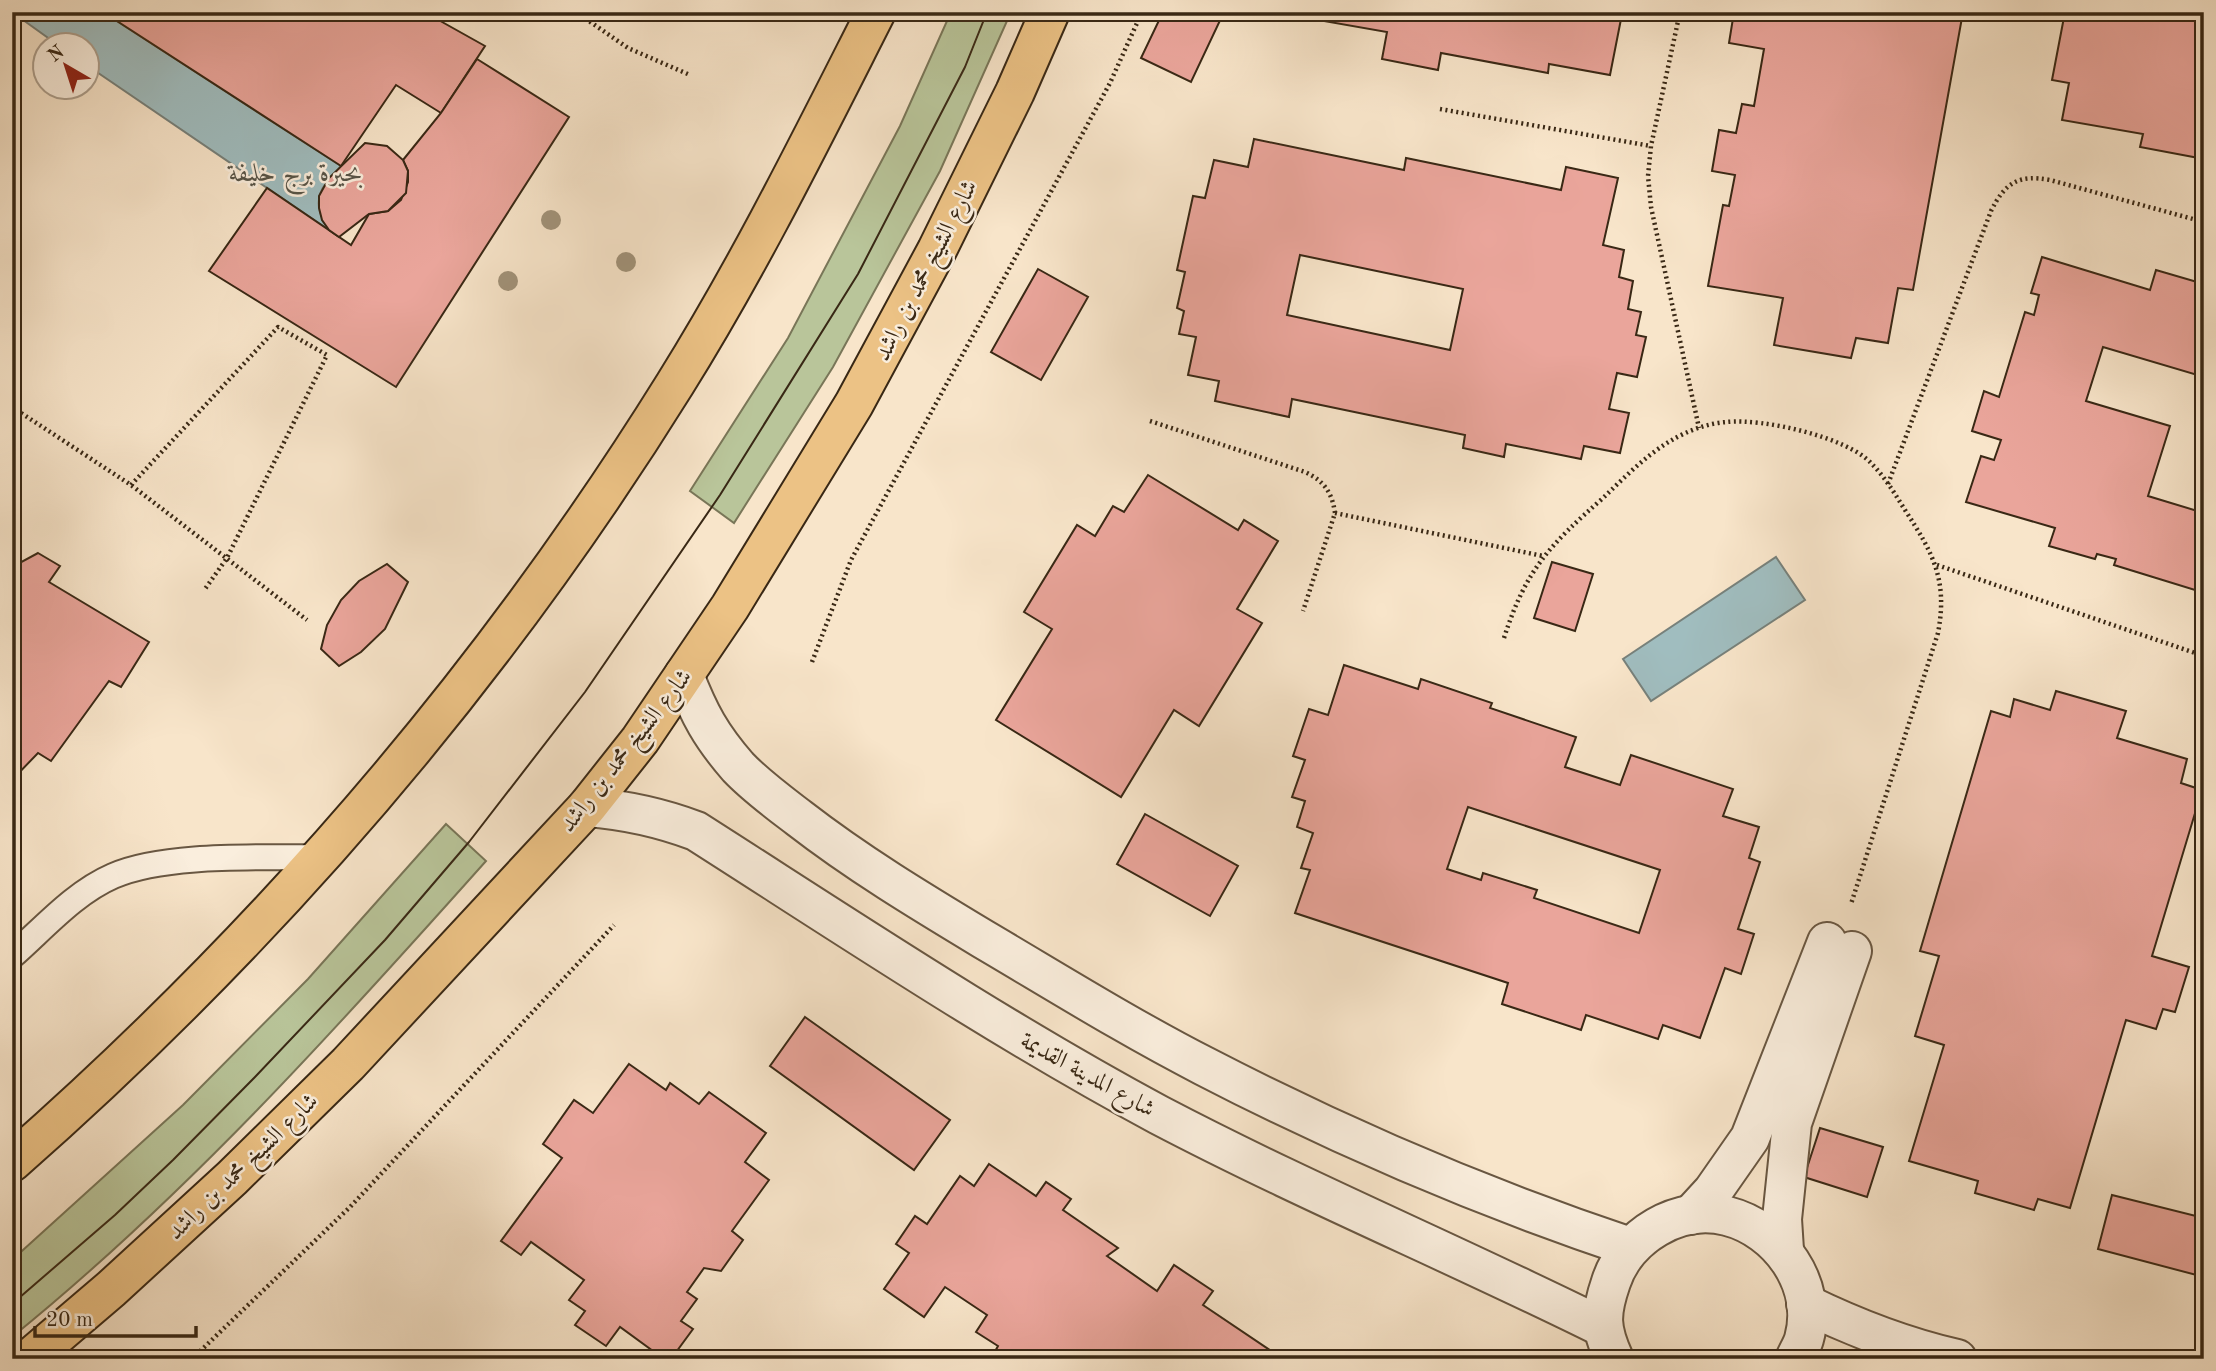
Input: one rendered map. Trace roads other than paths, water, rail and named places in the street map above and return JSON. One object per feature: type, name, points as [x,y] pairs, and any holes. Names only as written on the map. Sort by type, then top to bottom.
[{"type":"main road","points":[[12,1162],[76,1106],[199,987],[322,857],[457,696],[522,612],[676,383],[746,263],[876,12]]},
{"type":"main road","name":"شارع الشيخ محمد بن راشد","points":[[29,1359],[111,1289],[242,1169],[348,1064],[587,807],[640,740],[730,607],[861,392],[937,250],[1015,92],[1050,12]]},
{"type":"street","points":[[684,675],[699,714],[740,769],[821,835],[908,894],[1118,1018],[1289,1108],[1466,1187],[1630,1247]]},
{"type":"street","name":"شارع المدينة القديمة","points":[[587,807],[629,811],[665,819],[696,831],[1006,1028],[1160,1115],[1317,1193],[1528,1290],[1608,1343]]},
{"type":"street","points":[[1691,1215],[1713,1191],[1750,1138],[1840,946],[1792,1123],[1782,1219],[1784,1250]]},
{"type":"street","points":[[1608,1343],[1605,1299],[1615,1271],[1630,1247],[1658,1226],[1691,1215],[1726,1215],[1758,1228],[1784,1250],[1799,1276],[1806,1304],[1804,1338],[1795,1359]]},
{"type":"street","points":[[1806,1304],[1844,1323],[1922,1351],[1957,1359]]},
{"type":"lane","points":[[12,956],[78,896],[114,876],[153,864],[196,860],[322,857]]},
{"type":"water","name":"بحيرة برج خليفة","points":[[12,12],[103,12],[341,166],[328,181],[319,198],[323,219],[339,237],[102,76],[102,32],[40,32]]},
{"type":"water","points":[[1776,557],[1805,600],[1651,701],[1623,659]]},
{"type":"tram line","points":[[12,1304],[115,1215],[173,1160],[385,940],[469,842],[585,692],[720,495],[858,274],[965,67],[987,12]]}]
